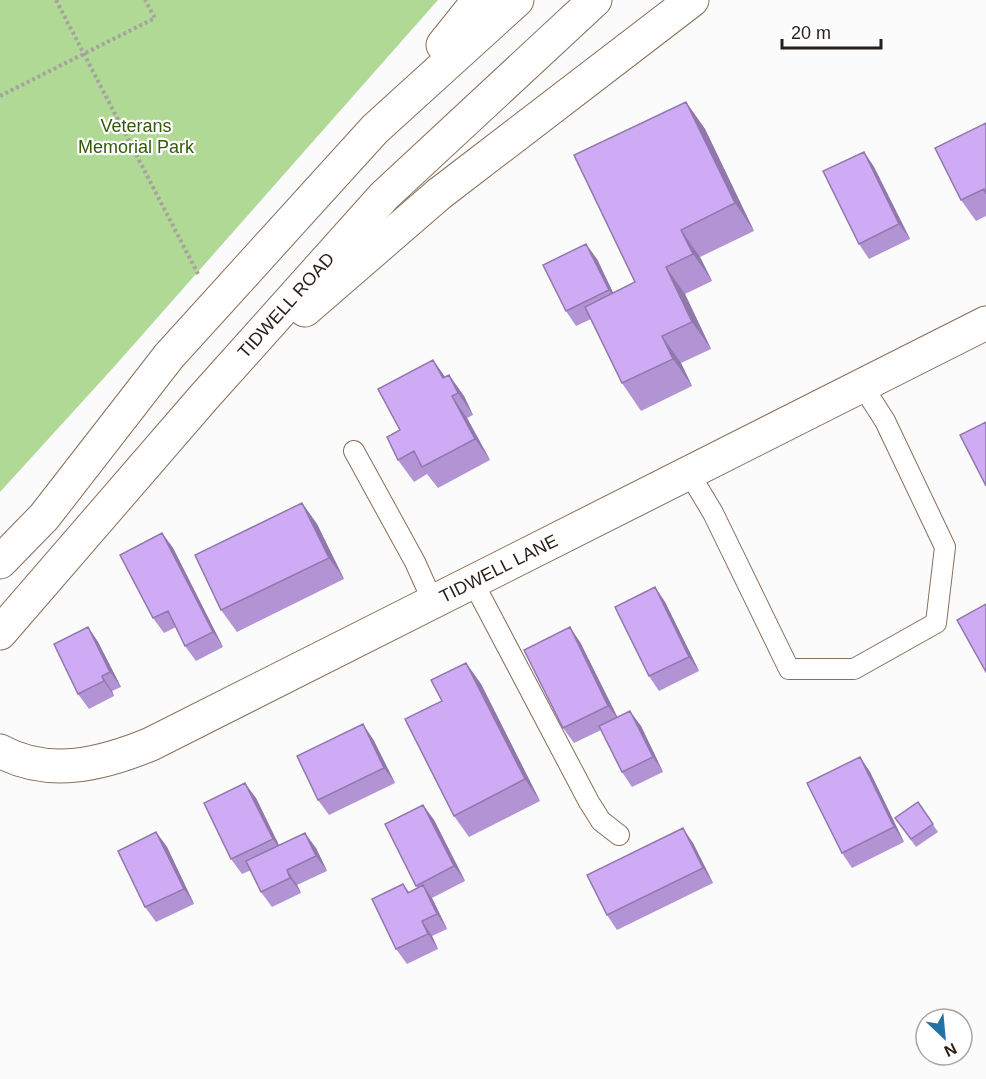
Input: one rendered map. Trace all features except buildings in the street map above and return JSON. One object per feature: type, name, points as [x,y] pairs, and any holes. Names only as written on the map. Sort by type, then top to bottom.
[{"type":"main road","points":[[0,562],[44,517],[169,356],[375,129],[479,0]]},
{"type":"main road","points":[[375,129],[517,0]]},
{"type":"main road","name":"TIDWELL ROAD","points":[[0,633],[204,397],[384,196],[595,0]]},
{"type":"main road","points":[[204,397],[439,194],[692,0]]},
{"type":"main road","name":"TIDWELL LANE","points":[[0,751],[31,763],[58,767],[84,766],[129,753],[986,323]]},
{"type":"lane","points":[[689,473],[713,513],[789,669],[854,669],[936,623],[945,547],[885,421],[862,385]]},
{"type":"lane","points":[[354,451],[415,562],[433,602]]},
{"type":"lane","points":[[473,582],[589,802],[601,821],[619,835]]},
{"type":"path","points":[[56,0],[200,278]]},
{"type":"path","points":[[0,96],[155,18],[146,0]]},
{"type":"green space","name":"Veterans Memorial Park","points":[[0,0],[438,0],[113,368],[0,492]]}]
